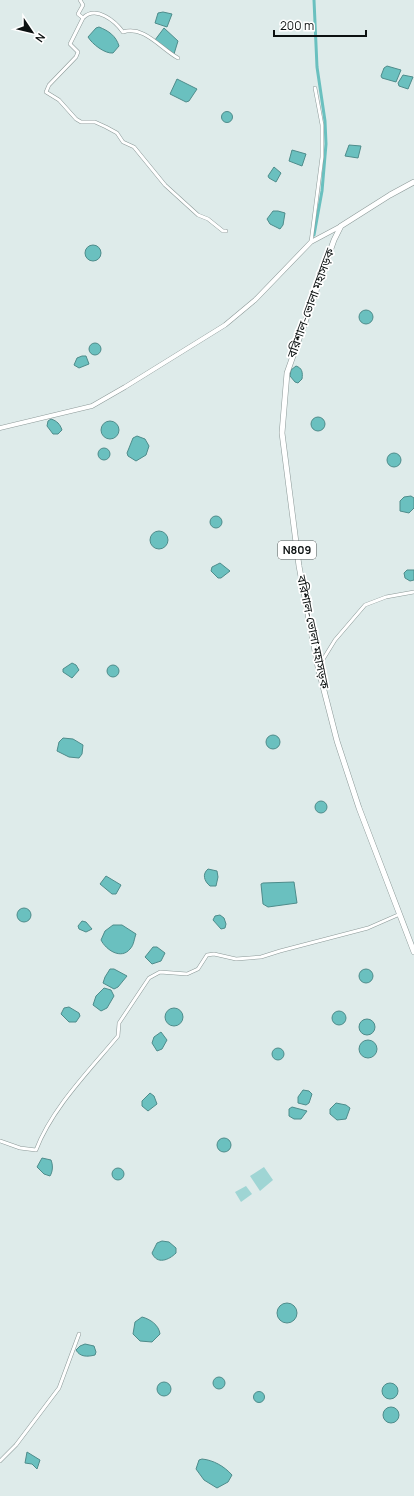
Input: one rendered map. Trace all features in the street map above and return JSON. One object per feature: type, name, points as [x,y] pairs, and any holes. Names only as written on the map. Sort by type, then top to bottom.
[{"type":"highway","points":[[341,226],[390,195],[414,182]]},
{"type":"highway","name":"বরিশাল-ভোলা মহাসড়ক","points":[[341,226],[334,240],[287,373],[282,433],[299,566],[318,667],[337,741],[357,801],[414,952]]},
{"type":"main road","points":[[0,428],[92,406],[225,325],[255,300],[311,242],[341,226]]},
{"type":"street","points":[[80,0],[83,5],[78,14],[83,18]]},
{"type":"street","points":[[178,58],[167,52],[145,34],[131,29],[123,32],[114,21],[94,13],[83,18],[77,32],[70,42],[70,44],[78,52],[76,57],[49,86],[46,92],[58,100],[72,116],[80,121],[95,122],[116,133],[123,142],[134,147],[165,185],[198,215],[208,218],[223,231],[226,231]]},
{"type":"street","points":[[311,242],[322,157],[322,125],[315,88]]},
{"type":"street","points":[[318,667],[335,640],[365,605],[386,596],[414,592]]},
{"type":"street","points":[[0,1141],[20,1148],[36,1150],[40,1139],[64,1102],[118,1036],[119,1023],[127,1013],[142,987],[160,972],[187,974],[198,969],[207,955],[214,954],[236,959],[261,957],[368,928],[400,914]]},
{"type":"street","points":[[0,1462],[11,1451],[56,1394],[79,1334]]},
{"type":"shaded area","points":[[163,12],[172,14],[167,27],[155,23],[158,13]]},
{"type":"shaded area","points":[[99,27],[112,34],[118,42],[119,46],[113,53],[106,52],[99,48],[92,43],[88,37],[96,28]]},
{"type":"shaded area","points":[[164,28],[178,41],[174,54],[155,40]]},
{"type":"shaded area","points":[[387,66],[401,70],[396,82],[382,78],[381,76],[384,68]]},
{"type":"shaded area","points":[[403,75],[413,77],[408,89],[399,86],[398,83]]},
{"type":"shaded area","points":[[177,79],[197,89],[189,101],[186,102],[170,94]]},
{"type":"shaded area","points":[[227,111],[231,113],[233,117],[231,121],[227,123],[223,121],[221,117],[223,113]]},
{"type":"shaded area","points":[[349,145],[361,146],[358,158],[345,156]]},
{"type":"shaded area","points":[[292,150],[306,154],[302,166],[289,161]]},
{"type":"shaded area","points":[[274,167],[281,173],[276,182],[268,176]]},
{"type":"shaded area","points":[[273,211],[285,213],[283,225],[280,229],[270,224],[267,219]]},
{"type":"shaded area","points":[[93,245],[100,250],[101,253],[96,260],[93,261],[86,256],[85,253],[90,246]]},
{"type":"shaded area","points":[[363,310],[369,310],[373,314],[373,320],[369,324],[363,324],[359,320],[359,314]]},
{"type":"shaded area","points":[[95,343],[99,345],[101,349],[99,353],[95,355],[91,353],[89,349],[91,345]]},
{"type":"shaded area","points":[[86,356],[89,364],[79,368],[74,365],[77,358]]},
{"type":"shaded area","points":[[296,366],[301,369],[302,372],[302,379],[298,383],[295,382],[290,376],[291,370]]},
{"type":"shaded area","points":[[318,417],[323,419],[325,424],[323,429],[318,431],[313,429],[311,424],[313,419]]},
{"type":"shaded area","points":[[51,419],[58,423],[62,430],[58,434],[53,434],[47,426],[48,421]]},
{"type":"shaded area","points":[[110,421],[116,424],[119,430],[116,436],[110,439],[104,436],[101,430],[104,424]]},
{"type":"shaded area","points":[[137,436],[145,439],[149,446],[146,455],[136,461],[128,456],[127,453],[133,438]]},
{"type":"shaded area","points":[[102,448],[106,448],[110,454],[106,460],[102,460],[98,456],[98,452]]},
{"type":"shaded area","points":[[391,453],[397,453],[401,457],[401,463],[397,467],[391,467],[387,463],[387,457]]},
{"type":"shaded area","points":[[411,496],[414,498],[414,508],[409,513],[400,511],[400,501],[404,497]]},
{"type":"shaded area","points":[[214,516],[218,516],[222,522],[218,528],[214,528],[210,524],[210,520]]},
{"type":"shaded area","points":[[159,531],[165,534],[168,540],[165,546],[159,549],[153,546],[150,540],[153,534]]},
{"type":"shaded area","points":[[220,563],[230,571],[221,578],[218,578],[211,571],[212,567]]},
{"type":"shaded area","points":[[407,570],[414,570],[414,580],[410,581],[405,578],[404,573]]},
{"type":"shaded area","points":[[72,663],[76,665],[79,670],[72,678],[63,672],[63,669]]},
{"type":"shaded area","points":[[115,665],[118,666],[118,676],[111,677],[108,676],[107,669],[108,666]]},
{"type":"shaded area","points":[[270,735],[276,735],[280,739],[280,745],[276,749],[270,749],[266,745],[266,739]]},
{"type":"shaded area","points":[[63,738],[73,739],[83,745],[82,754],[79,758],[69,757],[57,751],[59,742]]},
{"type":"shaded area","points":[[319,801],[323,801],[327,807],[323,813],[319,813],[315,809],[315,805]]},
{"type":"shaded area","points":[[208,869],[217,871],[218,877],[216,886],[210,886],[205,880],[204,875]]},
{"type":"shaded area","points":[[106,876],[121,885],[116,894],[112,894],[100,884]]},
{"type":"shaded area","points":[[294,882],[297,903],[268,907],[263,904],[261,884]]},
{"type":"shaded area","points":[[24,908],[29,910],[31,915],[29,920],[24,922],[19,920],[17,915],[19,910]]},
{"type":"shaded area","points":[[220,915],[224,918],[226,924],[225,928],[221,929],[213,920],[215,916]]},
{"type":"shaded area","points":[[82,921],[86,922],[92,929],[86,932],[79,929],[78,926]]},
{"type":"shaded area","points":[[113,925],[122,925],[136,934],[130,949],[122,954],[118,954],[110,950],[101,940],[105,931]]},
{"type":"shaded area","points":[[153,947],[157,947],[165,953],[161,961],[152,964],[145,957]]},
{"type":"shaded area","points":[[110,969],[114,969],[127,976],[118,987],[114,989],[103,983]]},
{"type":"shaded area","points":[[363,969],[369,969],[373,973],[373,979],[369,983],[363,983],[359,979],[359,973]]},
{"type":"shaded area","points":[[104,988],[111,990],[114,996],[107,1008],[101,1011],[93,1005],[96,996]]},
{"type":"shaded area","points":[[69,1007],[79,1013],[80,1016],[76,1022],[69,1022],[61,1014],[64,1008]]},
{"type":"shaded area","points":[[174,1008],[180,1011],[183,1017],[180,1023],[174,1026],[168,1023],[165,1017],[168,1011]]},
{"type":"shaded area","points":[[339,1011],[344,1013],[346,1018],[344,1023],[339,1025],[334,1023],[332,1018],[334,1013]]},
{"type":"shaded area","points":[[364,1019],[370,1019],[375,1024],[373,1033],[370,1035],[364,1035],[359,1030],[359,1024]]},
{"type":"shaded area","points":[[161,1032],[167,1040],[162,1049],[157,1051],[152,1043],[154,1037]]},
{"type":"shaded area","points":[[368,1040],[374,1043],[377,1049],[374,1055],[368,1058],[362,1055],[359,1049],[362,1043]]},
{"type":"shaded area","points":[[276,1048],[280,1048],[284,1054],[280,1060],[276,1060],[272,1056],[272,1052]]},
{"type":"shaded area","points":[[303,1090],[309,1091],[312,1094],[309,1103],[306,1105],[298,1103],[298,1097]]},
{"type":"shaded area","points":[[150,1093],[154,1096],[157,1104],[148,1111],[142,1106],[142,1101]]},
{"type":"shaded area","points":[[336,1103],[346,1105],[350,1108],[346,1119],[337,1120],[330,1114],[330,1109]]},
{"type":"shaded area","points":[[292,1107],[307,1111],[301,1119],[294,1119],[289,1116],[289,1109]]},
{"type":"shaded area","points":[[224,1138],[229,1140],[231,1145],[229,1150],[224,1152],[219,1150],[217,1145],[219,1140]]},
{"type":"shaded area","points":[[42,1158],[51,1160],[52,1172],[50,1176],[44,1174],[37,1167]]},
{"type":"shaded area","points":[[264,1167],[273,1180],[260,1191],[250,1176]]},
{"type":"shaded area","points":[[120,1168],[123,1169],[123,1179],[116,1180],[113,1179],[112,1172],[113,1169]]},
{"type":"shaded area","points":[[246,1186],[252,1194],[241,1202],[235,1192]]},
{"type":"shaded area","points":[[162,1241],[169,1242],[176,1248],[176,1253],[170,1258],[160,1260],[154,1257],[152,1253],[157,1243]]},
{"type":"shaded area","points":[[287,1303],[294,1306],[297,1313],[294,1320],[287,1323],[280,1320],[277,1313],[280,1306]]},
{"type":"shaded area","points":[[142,1317],[154,1323],[158,1328],[160,1334],[152,1342],[140,1341],[133,1334],[135,1322]]},
{"type":"shaded area","points":[[85,1344],[94,1346],[96,1352],[95,1355],[84,1356],[76,1350]]},
{"type":"shaded area","points":[[217,1377],[221,1377],[225,1383],[221,1389],[217,1389],[213,1385],[213,1381]]},
{"type":"shaded area","points":[[164,1382],[169,1384],[171,1389],[169,1394],[164,1396],[159,1394],[157,1389],[159,1384]]},
{"type":"shaded area","points":[[387,1383],[393,1383],[398,1388],[396,1397],[393,1399],[387,1399],[382,1394],[382,1388]]},
{"type":"shaded area","points":[[259,1391],[263,1393],[265,1397],[263,1401],[259,1403],[255,1401],[253,1397],[255,1393]]},
{"type":"shaded area","points":[[391,1407],[398,1412],[399,1415],[394,1422],[391,1423],[384,1418],[383,1415],[388,1408]]},
{"type":"shaded area","points":[[27,1452],[40,1460],[37,1469],[32,1464],[25,1463]]},
{"type":"shaded area","points":[[202,1459],[214,1462],[229,1472],[232,1475],[228,1482],[217,1488],[204,1480],[196,1469],[199,1460]]},
{"type":"waterway","points":[[314,0],[317,67],[325,121],[326,144],[322,191],[314,235]]}]
